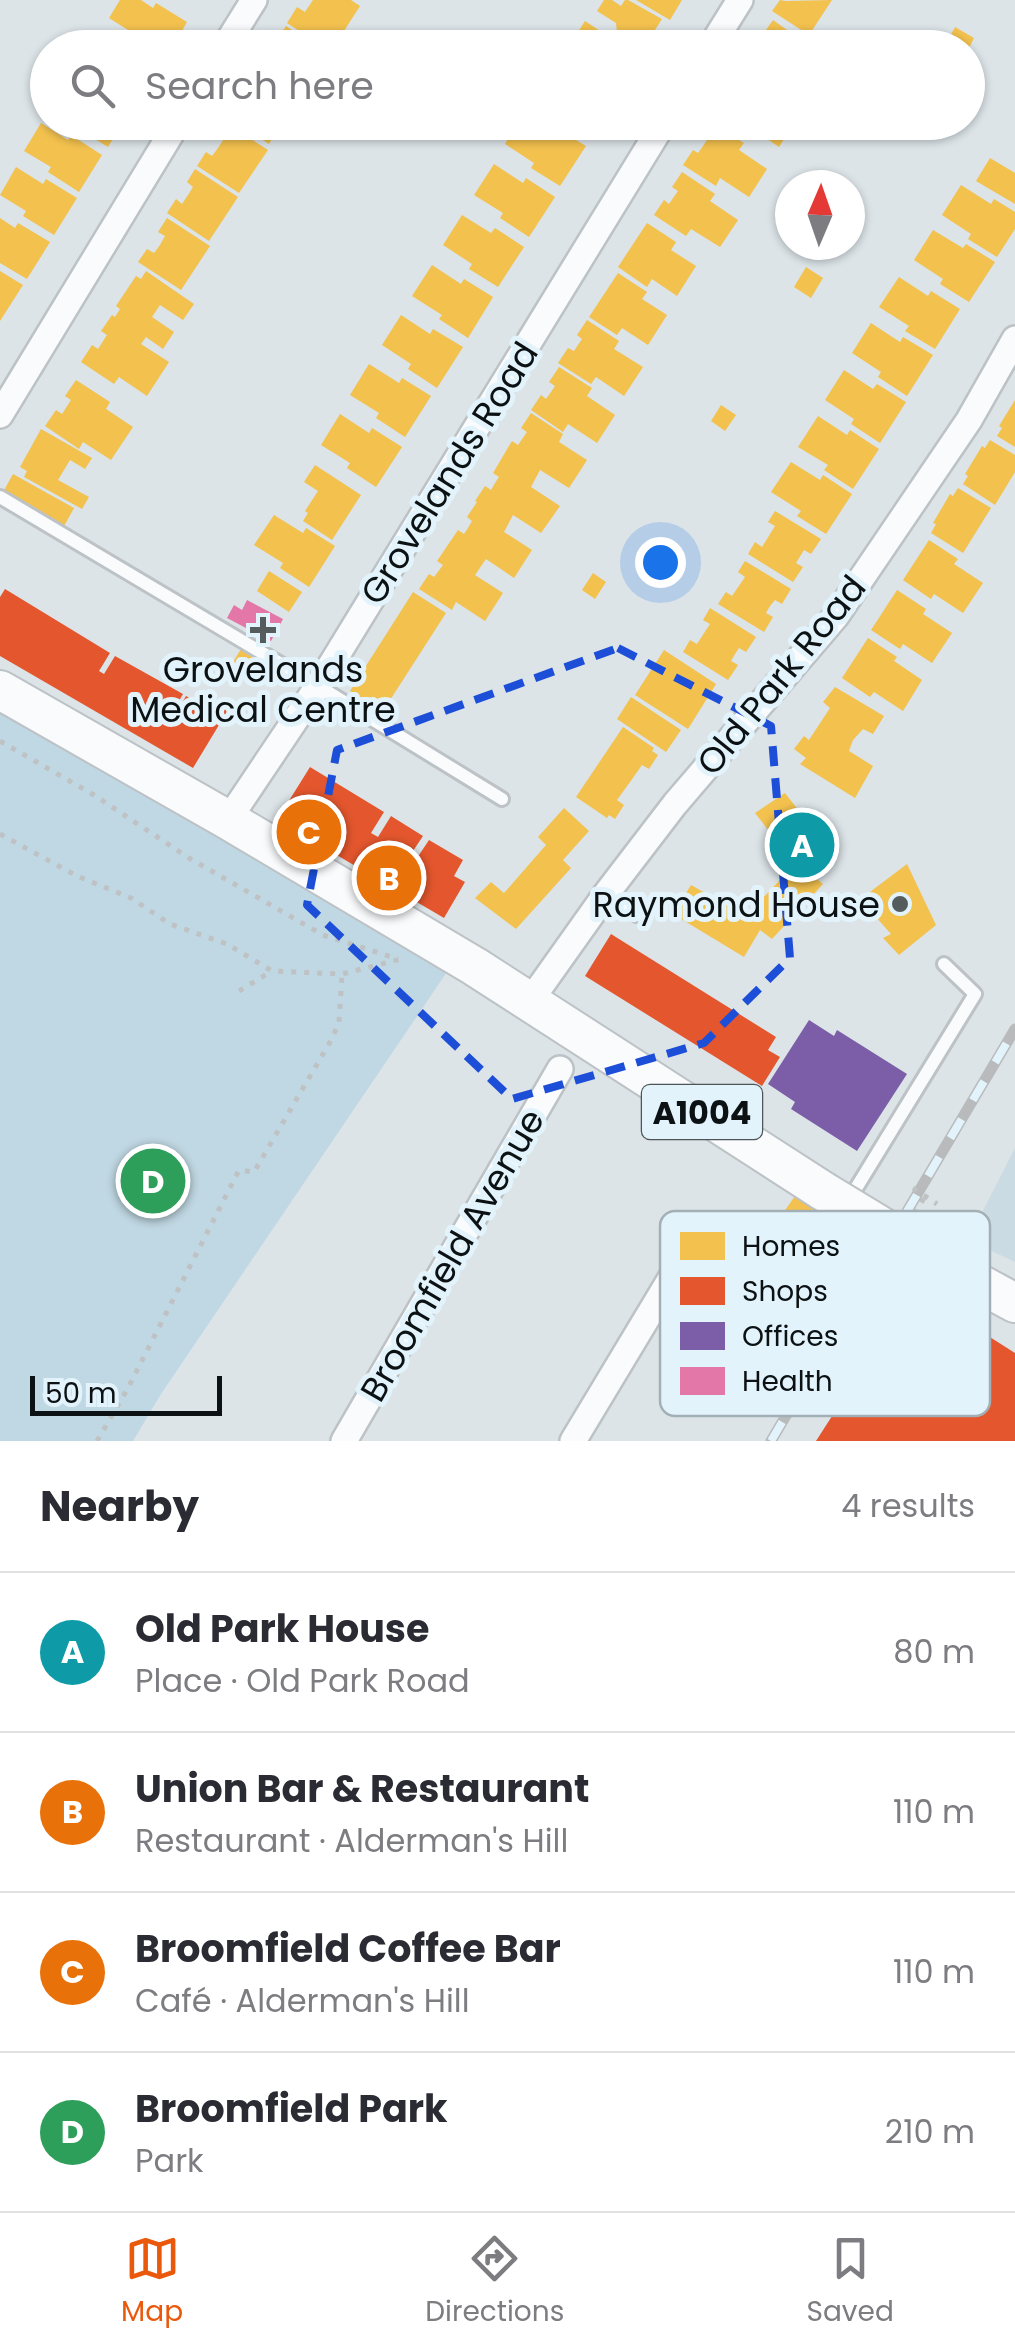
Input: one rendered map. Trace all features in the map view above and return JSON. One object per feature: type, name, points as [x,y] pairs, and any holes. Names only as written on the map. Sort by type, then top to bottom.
[{"type":"main road","name":"A1004","points":[[0,690],[530,1000],[856,1211]]},
{"type":"main road","name":"A1004","points":[[990,1289],[1015,1303]]},
{"type":"street","points":[[235,30],[254,0]]},
{"type":"street","points":[[721,30],[740,0]]},
{"type":"street","points":[[0,415],[167,140]]},
{"type":"street","name":"Grovelands Road","points":[[228,820],[318,686],[653,140]]},
{"type":"street","name":"Old Park Road","points":[[530,1000],[675,804],[836,616],[969,420],[1015,338]]},
{"type":"street","name":"Broomfield Avenue","points":[[344,1441],[560,1070]]},
{"type":"street","points":[[573,1441],[660,1296]]},
{"type":"lane","points":[[0,497],[502,799]]},
{"type":"lane","points":[[606,894],[637,915]]},
{"type":"lane","points":[[834,1198],[975,994],[944,964]]},
{"type":"path","points":[[0,740],[94,795],[189,858],[323,935],[401,960],[342,974],[272,971],[227,944],[170,924],[131,898],[77,876],[0,834]]},
{"type":"path","points":[[239,991],[272,971]]},
{"type":"path","points":[[97,1441],[240,1170],[254,1172],[330,1042],[338,1024],[342,974]]},
{"type":"path","points":[[913,1188],[937,1204]]},
{"type":"path","points":[[917,1211],[925,1196]]},
{"type":"highlighted area","points":[[618,648],[771,726],[790,958],[704,1043],[512,1099],[307,905],[337,750]]},
{"type":"shaded area","points":[[0,702],[449,969],[133,1441],[0,1441]]},
{"type":"shaded area","points":[[1015,1148],[1015,1262],[990,1250],[990,1211],[983,1211]]},
{"type":"building: Homes","points":[[120,0],[141,0],[153,8],[156,3],[187,22],[182,30],[128,30],[109,18]]},
{"type":"building: Homes","points":[[313,0],[351,0],[360,6],[345,30],[298,30],[287,23],[297,7],[305,12]]},
{"type":"building: Homes","points":[[604,0],[621,6],[628,0],[662,19],[655,30],[617,30],[616,23],[597,11]]},
{"type":"building: Homes","points":[[636,0],[682,0],[670,20]]},
{"type":"building: Homes","points":[[780,0],[832,0],[812,30],[801,30],[772,11]]},
{"type":"building: Homes","points":[[773,20],[787,30],[766,30]]},
{"type":"building: Homes","points":[[585,21],[599,30],[579,30]]},
{"type":"building: Homes","points":[[31,140],[79,140],[102,155],[79,192],[48,172],[51,167],[24,151]]},
{"type":"building: Homes","points":[[223,140],[253,140],[268,150],[239,193],[197,166],[206,152],[212,156]]},
{"type":"building: Homes","points":[[507,140],[576,140],[586,146],[560,186],[531,168],[534,163],[505,144]]},
{"type":"building: Homes","points":[[707,140],[739,140],[744,143],[739,150],[767,169],[749,197],[720,178],[716,186],[683,165],[693,150],[698,153]]},
{"type":"building: Homes","points":[[990,158],[1015,173],[1015,204],[976,181]]},
{"type":"building: Homes","points":[[494,164],[555,197],[529,237],[500,218],[503,213],[474,195]]},
{"type":"building: Homes","points":[[16,167],[77,198],[54,235],[23,216],[26,211],[0,195]]},
{"type":"building: Homes","points":[[195,169],[238,197],[209,241],[167,213],[176,199],[182,204],[188,195],[193,187],[187,182]]},
{"type":"building: Homes","points":[[682,172],[715,194],[710,201],[738,220],[720,247],[691,229],[686,236],[654,215],[664,200],[669,204],[678,191],[672,187]]},
{"type":"building: Homes","points":[[961,185],[991,204],[994,199],[1015,212],[1015,229],[997,257],[968,239],[971,234],[942,215]]},
{"type":"building: Homes","points":[[462,215],[491,233],[495,228],[524,247],[498,287],[469,269],[472,264],[443,245]]},
{"type":"building: Homes","points":[[0,218],[15,228],[18,223],[50,242],[27,279],[0,263]]},
{"type":"building: Homes","points":[[167,218],[210,246],[181,290],[138,262],[147,249],[154,253],[160,245],[165,236],[158,232]]},
{"type":"building: Homes","points":[[647,223],[676,242],[671,250],[696,266],[677,296],[652,279],[647,287],[618,267]]},
{"type":"building: Homes","points":[[933,230],[995,262],[969,302],[940,284],[943,279],[914,260]]},
{"type":"building: Homes","points":[[432,265],[461,284],[464,279],[493,297],[468,338],[412,296]]},
{"type":"building: Homes","points":[[806,267],[823,278],[811,298],[794,287]]},
{"type":"building: Homes","points":[[0,271],[23,285],[0,321]]},
{"type":"building: Homes","points":[[146,271],[194,304],[183,320],[160,305],[152,317],[174,332],[163,349],[146,337],[141,344],[169,362],[147,396],[119,377],[114,384],[81,362],[92,345],[98,349],[107,335],[101,331],[120,309],[116,306],[136,276],[141,279]]},
{"type":"building: Homes","points":[[618,273],[647,292],[642,299],[667,315],[648,345],[622,328],[617,335],[589,317]]},
{"type":"building: Homes","points":[[899,277],[928,296],[931,291],[960,309],[935,349],[905,331],[909,326],[879,307]]},
{"type":"building: Homes","points":[[401,315],[430,334],[433,329],[463,347],[437,388],[382,345]]},
{"type":"building: Homes","points":[[587,320],[619,341],[614,349],[643,367],[624,396],[596,377],[591,384],[558,363],[568,348],[574,351],[582,339],[577,335]]},
{"type":"building: Homes","points":[[871,323],[900,342],[903,337],[933,355],[907,396],[852,353]]},
{"type":"building: Homes","points":[[369,364],[399,383],[402,378],[431,396],[405,437],[376,418],[379,413],[350,395]]},
{"type":"building: Homes","points":[[559,367],[592,388],[587,396],[615,415],[597,443],[568,424],[563,432],[531,410],[541,395],[546,399],[555,386],[549,382]]},
{"type":"building: Homes","points":[[844,370],[873,389],[877,384],[906,402],[880,443],[825,400]]},
{"type":"building: Homes","points":[[76,380],[110,402],[106,409],[133,427],[111,460],[83,442],[79,449],[45,426],[56,410],[62,414],[71,400],[65,396]]},
{"type":"building: Homes","points":[[1015,400],[1015,447],[997,436]]},
{"type":"building: Homes","points":[[721,405],[736,415],[725,431],[711,421]]},
{"type":"building: Homes","points":[[531,413],[563,434],[559,442],[587,460],[569,488],[540,470],[531,487],[560,506],[541,533],[513,515],[504,532],[532,550],[514,578],[486,559],[475,575],[503,593],[485,621],[456,602],[452,610],[419,589],[429,574],[434,577],[443,565],[437,561],[458,530],[464,534],[468,528],[472,521],[467,517],[475,501],[485,486],[491,490],[499,477],[493,473],[512,441],[518,445],[527,432],[521,428]]},
{"type":"building: Homes","points":[[340,414],[369,433],[372,428],[402,447],[376,487],[347,468],[350,463],[321,445]]},
{"type":"building: Homes","points":[[818,416],[879,449],[853,489],[824,470],[828,465],[798,447]]},
{"type":"building: Homes","points":[[41,429],[92,458],[85,469],[70,460],[58,480],[89,497],[82,509],[24,477],[27,471],[20,467]]},
{"type":"building: Homes","points":[[990,440],[1015,455],[1015,472],[995,505],[963,484],[982,446],[985,448]]},
{"type":"building: Homes","points":[[791,462],[820,480],[823,475],[852,494],[826,534],[797,516],[801,511],[771,492]]},
{"type":"building: Homes","points":[[315,465],[361,495],[332,540],[303,521],[318,491],[304,482]]},
{"type":"building: Homes","points":[[13,474],[74,508],[63,528],[2,494]]},
{"type":"building: Homes","points":[[958,488],[991,508],[963,553],[931,533],[950,494],[953,496]]},
{"type":"building: Homes","points":[[775,511],[821,539],[811,554],[804,550],[796,563],[803,567],[793,582],[748,554],[755,542],[762,547],[775,526],[768,522]]},
{"type":"building: Homes","points":[[274,515],[335,546],[309,587],[280,568],[283,563],[254,545]]},
{"type":"building: Homes","points":[[929,540],[958,559],[954,564],[983,583],[963,613],[934,594],[931,599],[903,580]]},
{"type":"building: Homes","points":[[745,561],[791,589],[782,604],[775,600],[770,606],[766,613],[773,617],[764,632],[718,604],[726,592],[732,596],[745,577],[738,572]]},
{"type":"building: Homes","points":[[269,571],[302,592],[289,612],[257,591]]},
{"type":"building: Homes","points":[[593,573],[606,582],[595,599],[582,590]]},
{"type":"building: Homes","points":[[897,590],[952,633],[932,663],[871,630]]},
{"type":"building: Homes","points":[[413,592],[446,613],[383,711],[350,691]]},
{"type":"building: Homes","points":[[710,608],[756,637],[746,652],[739,648],[735,654],[731,661],[738,665],[728,680],[683,652],[690,640],[697,644],[710,624],[703,620]]},
{"type":"building: Homes","points":[[868,638],[922,680],[903,711],[874,692],[870,697],[842,678]]},
{"type":"building: Homes","points":[[241,649],[263,661],[250,684],[228,670]]},
{"type":"building: Homes","points":[[664,650],[716,684],[688,729],[635,695]]},
{"type":"building: Homes","points":[[835,687],[884,716],[873,734],[863,729],[849,751],[873,766],[855,798],[800,764],[806,758],[794,749],[804,736],[809,740],[830,708],[823,702]]},
{"type":"building: Homes","points":[[631,697],[681,730],[666,752],[617,719]]},
{"type":"building: Homes","points":[[623,727],[658,755],[649,769],[642,765],[617,800],[624,805],[615,819],[609,815],[607,818],[576,797]]},
{"type":"building: Homes","points":[[785,793],[806,820],[811,816],[819,827],[813,831],[834,858],[813,876],[823,884],[772,939],[760,930],[744,957],[673,914],[691,885],[746,916],[795,864],[755,813]]},
{"type":"building: Homes","points":[[564,808],[589,831],[563,860],[571,868],[516,929],[475,898],[491,882],[504,893],[546,845],[538,837]]},
{"type":"building: Homes","name":"Raymond House","points":[[907,864],[936,925],[899,955],[883,938],[891,934],[875,916],[881,913],[866,895]]},
{"type":"building: Homes","points":[[795,1196],[817,1211],[784,1211]]},
{"type":"building: Shops","points":[[5,589],[110,653],[99,671],[104,674],[115,656],[183,694],[172,713],[175,715],[186,696],[215,712],[219,705],[228,710],[193,768],[0,656],[0,597]]},
{"type":"building: Shops","points":[[310,767],[384,812],[371,833],[378,837],[391,816],[423,836],[411,854],[417,858],[429,840],[463,860],[454,876],[465,882],[444,918],[277,820]]},
{"type":"building: Shops","points":[[611,934],[776,1037],[768,1050],[780,1057],[762,1086],[585,976]]},
{"type":"building: Shops","points":[[990,1337],[1015,1353],[1015,1441],[816,1441],[832,1416],[990,1416]]},
{"type":"building: Offices","points":[[809,1020],[834,1036],[837,1030],[907,1074],[857,1151],[791,1109],[795,1102],[768,1084]]},
{"type":"building: Health","name":"Grovelands Medical Centre","points":[[247,600],[283,619],[271,641],[227,618],[234,605],[242,610]]},
{"type":"railway","points":[[907,1211],[1015,1029]]},
{"type":"railway","points":[[771,1441],[786,1416]]},
{"type":"place","name":"Grovelands Medical Centre","points":[[263,630]]},
{"type":"place","name":"Broomfield Coffee Bar","points":[[309,832]]},
{"type":"place","name":"Old Park House","points":[[802,845]]},
{"type":"place","name":"Union Bar & Restaurant","points":[[389,878]]},
{"type":"place","name":"Raymond House","points":[[900,904]]},
{"type":"place","name":"Broomfield Park","points":[[153,1181]]}]
